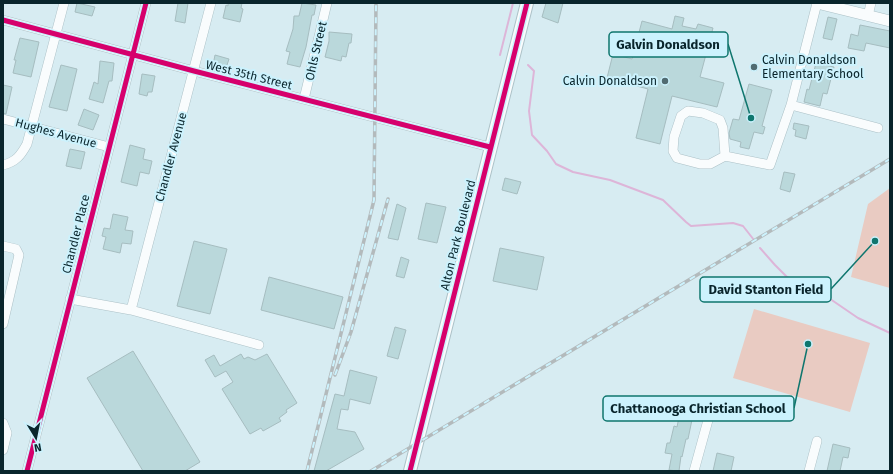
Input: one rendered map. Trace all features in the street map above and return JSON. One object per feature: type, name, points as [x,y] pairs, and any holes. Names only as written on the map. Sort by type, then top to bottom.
[{"type":"main road","name":"Alton Park Boulevard","points":[[410,471],[527,3]]},
{"type":"street","points":[[3,165],[14,161],[21,155],[27,144],[64,3]]},
{"type":"street","name":"Chandler Place","points":[[27,471],[146,3]]},
{"type":"street","name":"Chandler Avenue","points":[[131,310],[212,3]]},
{"type":"street","name":"Ohls Street","points":[[304,99],[327,3]]},
{"type":"street","points":[[725,156],[723,128],[720,120],[703,113],[688,111],[681,116],[674,137],[673,151],[677,158],[700,164],[710,164],[725,156],[770,166],[791,105],[817,3],[890,21]]},
{"type":"street","points":[[868,16],[871,3]]},
{"type":"street","name":"West 35th Street","points":[[3,20],[490,147]]},
{"type":"street","points":[[791,105],[878,128]]},
{"type":"street","name":"Hughes Avenue","points":[[3,119],[109,147]]},
{"type":"street","points":[[3,246],[16,249],[19,255],[3,324]]},
{"type":"street","points":[[70,299],[131,310],[258,345]]},
{"type":"street","points":[[694,471],[710,413]]},
{"type":"street","points":[[3,423],[7,433],[3,450]]},
{"type":"street","points":[[809,471],[817,441]]},
{"type":"shaded area","points":[[890,188],[890,288],[851,277],[868,204]]},
{"type":"shaded area","points":[[754,309],[870,343],[850,412],[733,378]]},
{"type":"building","points":[[77,3],[95,7],[92,16],[75,12]]},
{"type":"building","points":[[178,3],[188,3],[185,23],[175,21]]},
{"type":"building","points":[[228,3],[242,3],[241,8],[243,9],[240,22],[223,18],[226,5],[228,6]]},
{"type":"building","points":[[302,3],[316,5],[314,15],[312,15],[306,47],[300,67],[287,64],[290,52],[286,51],[293,29],[294,16],[299,16]]},
{"type":"building","points":[[546,3],[563,3],[558,23],[542,17]]},
{"type":"building","name":"Calvin Donaldson","points":[[675,16],[684,18],[682,26],[696,29],[698,24],[713,28],[700,77],[724,83],[717,107],[672,96],[660,144],[636,138],[648,89],[607,78],[613,54],[632,59],[642,21],[672,29]]},
{"type":"building","points":[[828,17],[837,19],[832,40],[823,38]]},
{"type":"building","points":[[860,25],[890,31],[890,48],[866,43],[864,51],[848,48],[851,34],[858,36]]},
{"type":"building","points":[[329,32],[352,34],[351,43],[349,43],[346,57],[342,56],[341,61],[325,57],[329,41]]},
{"type":"building","points":[[20,38],[39,42],[31,77],[13,73],[16,60],[14,60]]},
{"type":"building","points":[[215,55],[229,59],[226,68],[213,65]]},
{"type":"building","points":[[100,61],[114,63],[112,81],[109,81],[103,103],[89,99],[94,82],[98,84]]},
{"type":"building","points":[[816,63],[834,67],[827,94],[823,93],[820,106],[804,102],[807,89],[809,90]]},
{"type":"building","points":[[61,65],[77,69],[67,111],[49,107]]},
{"type":"building","points":[[142,74],[155,76],[152,92],[148,92],[147,96],[139,94]]},
{"type":"building","points":[[749,84],[772,90],[762,126],[765,127],[763,134],[754,132],[749,149],[740,147],[741,142],[730,139],[729,133],[733,119],[739,120]]},
{"type":"building","points":[[3,85],[12,87],[6,114],[3,113]]},
{"type":"building","points":[[84,109],[99,115],[93,130],[78,125]]},
{"type":"building","points":[[794,123],[809,126],[806,139],[795,136],[796,130],[793,129]]},
{"type":"building","points":[[130,145],[145,149],[143,159],[152,161],[149,174],[140,172],[137,186],[121,182]]},
{"type":"building","points":[[70,149],[85,152],[81,169],[66,166]]},
{"type":"building","points":[[784,172],[795,174],[790,192],[780,189]]},
{"type":"building","points":[[505,178],[521,182],[517,194],[502,190]]},
{"type":"building","points":[[426,203],[446,207],[437,243],[418,239]]},
{"type":"building","points":[[397,204],[406,208],[398,240],[388,238]]},
{"type":"building","points":[[113,214],[128,217],[125,230],[133,231],[131,244],[122,243],[120,253],[103,249],[106,237],[102,236],[104,228],[110,229]]},
{"type":"building","points":[[194,241],[227,249],[210,314],[177,306]]},
{"type":"building","points":[[500,248],[544,257],[537,290],[493,281]]},
{"type":"building","points":[[401,257],[409,260],[404,278],[396,276]]},
{"type":"building","points":[[269,277],[343,297],[334,329],[261,310]]},
{"type":"building","points":[[395,327],[406,330],[398,359],[387,356]]},
{"type":"building","points":[[133,351],[200,462],[185,471],[143,471],[87,378]]},
{"type":"building","points":[[241,354],[244,359],[248,357],[255,360],[267,354],[297,403],[286,410],[287,412],[279,418],[281,421],[263,431],[261,428],[250,434],[222,389],[233,382],[226,371],[215,377],[205,360],[214,355],[220,366]]},
{"type":"building","points":[[350,370],[377,377],[370,404],[350,399],[348,410],[341,409],[337,429],[355,432],[364,449],[326,471],[314,471],[335,394],[344,396]]},
{"type":"building","points":[[680,412],[693,415],[688,439],[686,439],[682,457],[681,456],[679,471],[677,471],[669,470],[672,454],[665,453],[667,443],[670,443],[674,426],[677,427]]},
{"type":"building","points":[[833,444],[850,448],[848,458],[843,457],[840,471],[827,471]]},
{"type":"building","points":[[717,453],[734,457],[731,471],[713,471]]},
{"type":"waterway","points":[[500,55],[513,3]]},
{"type":"waterway","points":[[528,65],[534,71],[529,111],[532,135],[547,151],[556,164],[573,172],[610,180],[663,200],[691,226],[733,223],[743,226],[754,240]]},
{"type":"waterway","points":[[760,248],[787,277],[807,288],[820,292],[858,318],[890,333]]},
{"type":"railway","points":[[307,471],[374,200],[376,3]]},
{"type":"railway","points":[[371,471],[890,159]]},
{"type":"railway","points":[[335,375],[351,332],[388,199]]},
{"type":"cycle path","points":[[27,471],[146,3]]},
{"type":"cycle path","points":[[410,471],[527,3]]},
{"type":"cycle path","points":[[3,20],[490,147]]},
{"type":"place","name":"Calvin Donaldson Elementary School","points":[[754,67]]},
{"type":"place","name":"Calvin Donaldson","points":[[665,81]]},
{"type":"place","name":"Galvin Donaldson","points":[[751,118]]},
{"type":"place","name":"David Stanton Field","points":[[875,241]]},
{"type":"place","name":"Chattanooga Christian School","points":[[808,344]]}]
